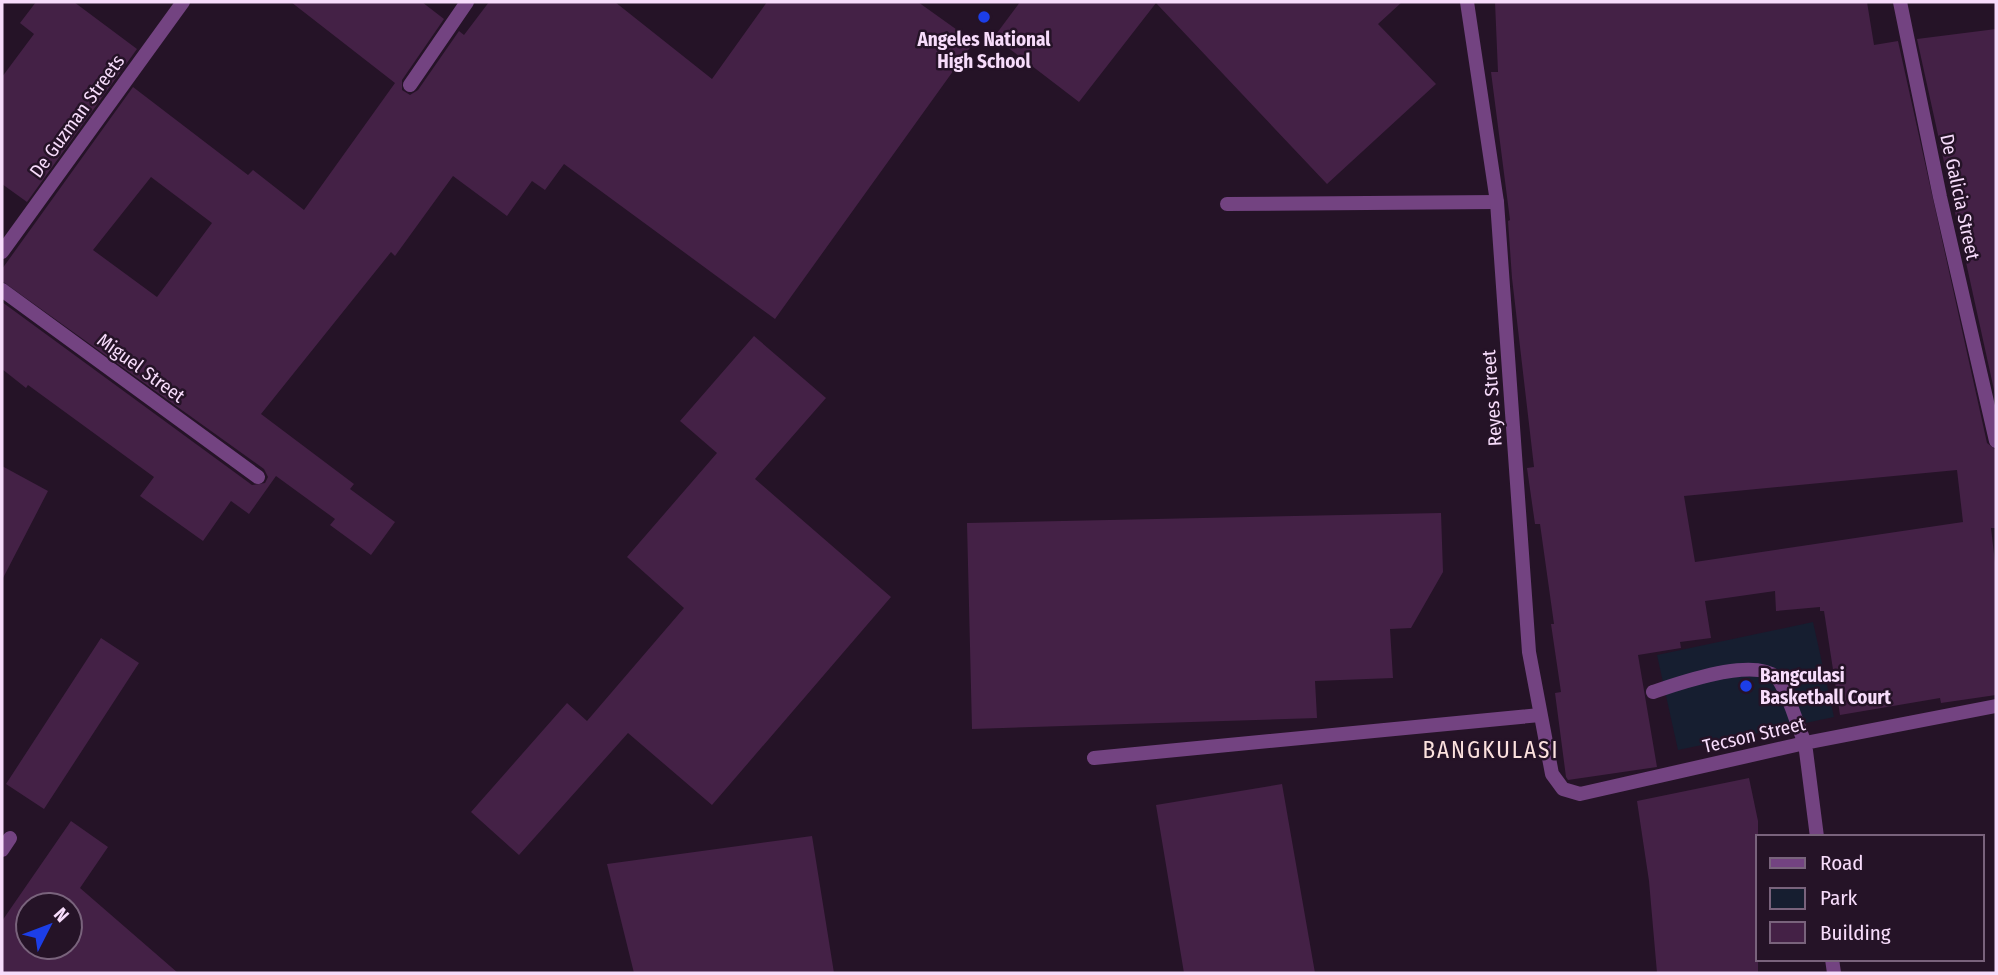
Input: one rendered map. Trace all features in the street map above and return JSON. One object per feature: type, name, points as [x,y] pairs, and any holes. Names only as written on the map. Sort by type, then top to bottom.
[{"type":"street","name":"De Guzman Streets","points":[[2,252],[183,2]]},
{"type":"street","points":[[410,85],[467,2]]},
{"type":"street","name":"Reyes Street","points":[[1467,2],[1497,202],[1529,652],[1552,774],[1563,789]]},
{"type":"street","name":"De Galicia Street","points":[[1900,2],[1940,197],[1996,441]]},
{"type":"street","points":[[1227,204],[1497,202]]},
{"type":"street","name":"Miguel Street","points":[[2,290],[258,477]]},
{"type":"street","points":[[1653,692],[1738,670],[1763,668],[1780,681],[1805,743],[1817,835]]},
{"type":"street","name":"Tecson Street","points":[[1563,789],[1580,794],[1805,743],[1996,706]]},
{"type":"street","points":[[1094,758],[1540,715]]},
{"type":"green space","name":"Bangculasi Basketball Court","points":[[1813,622],[1834,717],[1678,750],[1657,655]]},
{"type":"building","points":[[36,2],[74,2],[137,49],[27,202],[2,184],[2,77],[34,34],[20,23]]},
{"type":"building","points":[[291,2],[422,2],[444,19],[402,80],[402,90],[410,95],[418,90],[459,31],[464,35],[489,2],[615,2],[712,79],[767,2],[918,2],[974,42],[775,319],[564,164],[545,190],[532,181],[507,216],[453,176],[395,256],[391,252],[261,414],[354,484],[350,489],[395,522],[371,555],[330,525],[335,519],[276,476],[249,514],[231,501],[203,541],[140,496],[154,477],[2,369],[2,302],[252,485],[265,483],[268,477],[264,469],[2,281],[2,269],[133,87],[248,175],[253,170],[304,210],[395,83]],"holes":[[[151,177],[212,223],[157,297],[93,250]]]},
{"type":"building","points":[[1020,2],[1402,2],[1378,24],[1436,84],[1327,184],[1156,3],[1079,102],[994,37]]},
{"type":"building","points":[[1495,2],[1867,2],[1874,45],[1898,41],[1987,443],[1996,450],[1996,528],[1991,528],[1996,571],[1996,695],[1941,703],[1940,698],[1840,715],[1824,611],[1820,611],[1820,607],[1776,611],[1775,591],[1705,601],[1711,638],[1680,642],[1681,648],[1638,655],[1657,767],[1568,780],[1555,693],[1561,692],[1551,624],[1554,624],[1540,524],[1535,524],[1527,468],[1534,467],[1512,278],[1510,220],[1491,72],[1498,72]],"holes":[[[1957,470],[1963,522],[1695,562],[1684,496]]]},
{"type":"building","points":[[1996,29],[1996,399],[1917,39]]},
{"type":"building","points":[[754,336],[826,398],[755,479],[891,597],[712,805],[628,733],[519,855],[471,812],[567,703],[587,721],[684,608],[627,557],[717,453],[680,421]]},
{"type":"building","points":[[2,466],[48,491],[2,580]]},
{"type":"building","points":[[1441,513],[1443,572],[1411,628],[1390,629],[1393,678],[1315,681],[1317,718],[972,729],[967,523]]},
{"type":"building","points":[[101,638],[139,663],[44,809],[6,784]]},
{"type":"building","points":[[1749,778],[1758,821],[1758,973],[1657,973],[1649,881],[1637,801]]},
{"type":"building","points":[[1282,784],[1315,973],[1184,973],[1156,805]]},
{"type":"building","points":[[71,821],[108,847],[80,888],[83,891],[23,891]]},
{"type":"building","points":[[812,836],[834,973],[634,973],[607,864]]},
{"type":"building","points":[[84,891],[178,973],[2,973],[2,921],[14,904],[14,961],[84,961]]},
{"type":"place","name":"Angeles National High School","points":[[984,17]]},
{"type":"place","name":"Bangculasi Basketball Court","points":[[1746,686]]},
{"type":"district","name":"BANGKULASI","points":[[1491,750]]}]
